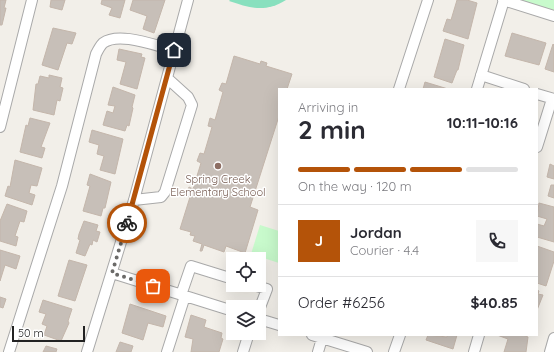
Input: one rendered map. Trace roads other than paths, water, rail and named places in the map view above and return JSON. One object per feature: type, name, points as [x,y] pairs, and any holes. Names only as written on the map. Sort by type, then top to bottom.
[{"type":"street","points":[[0,127],[32,0]]},
{"type":"street","points":[[87,352],[134,200],[188,0]]},
{"type":"street","points":[[399,88],[428,0]]},
{"type":"street","points":[[477,88],[504,0],[554,16]]},
{"type":"street","points":[[9,352],[62,186],[96,54],[102,44],[110,40],[120,38],[174,50]]},
{"type":"street","points":[[481,74],[521,88]]},
{"type":"street","points":[[134,200],[161,197],[165,192],[192,105],[183,92],[167,78]]},
{"type":"street","points":[[538,94],[553,99],[538,144]]},
{"type":"street","points":[[167,352],[191,266],[226,277]]},
{"type":"street","points":[[112,273],[226,309]]},
{"type":"street","points":[[266,321],[278,325]]},
{"type":"street","points":[[394,352],[400,336]]},
{"type":"street","points":[[474,352],[479,336]]},
{"type":"street","points":[[318,352],[322,337],[367,352]]},
{"type":"street","points":[[550,352],[554,338]]},
{"type":"street","points":[[243,352],[247,340]]},
{"type":"place","name":"Spring Creek Elementary School","points":[[218,166]]}]
